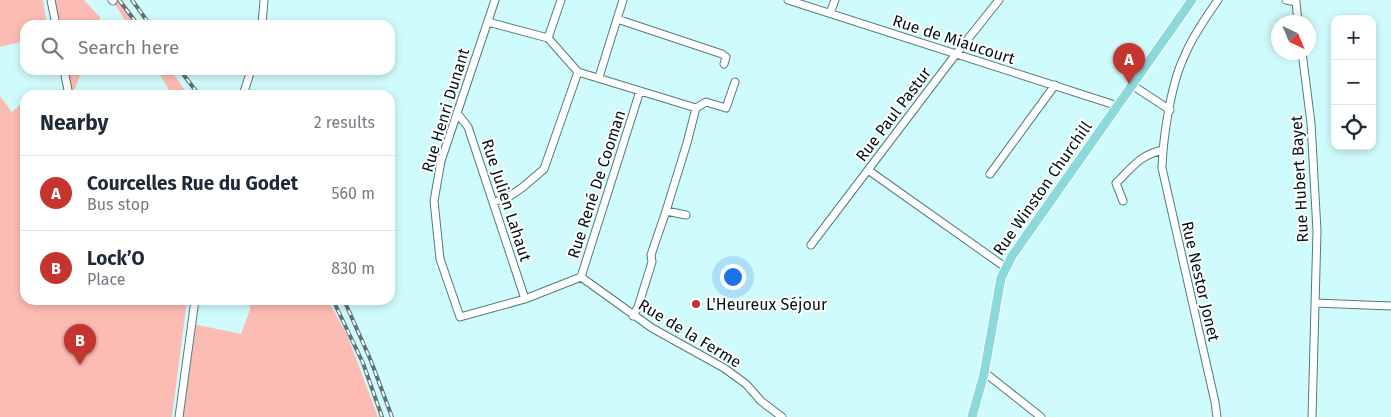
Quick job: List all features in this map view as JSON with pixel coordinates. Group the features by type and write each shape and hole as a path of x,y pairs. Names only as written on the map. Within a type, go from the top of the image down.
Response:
{"main road":[{"name":"Rue Winston Churchill","path":"972,417 984,372 1001,278 1005,267 1192,0"}],"street":[{"path":"51,0 55,20"},
{"path":"262,20 264,0"},
{"name":"Rue Henri Dunant","path":"460,317 440,258 434,201 440,162 495,0"},
{"path":"548,38 561,0"},
{"path":"599,77 623,0"},
{"name":"Rue de Miaucourt","path":"788,0 804,2 830,13 1118,106"},
{"path":"830,13 835,0"},
{"name":"Rue Paul Pastur","path":"811,245 999,0"},
{"name":"Rue Nestor Jonet","path":"1216,417 1215,402 1162,168 1163,150 1177,75 1184,56 1218,0"},
{"path":"1286,0 1296,1 1297,15"},
{"path":"617,19 722,54 726,57 724,64"},
{"path":"488,22 548,38 578,72 696,108"},
{"name":"Rue Hubert Bayet","path":"1303,60 1311,123 1317,230 1312,417"},
{"path":"494,202 507,198 523,188 544,169 578,72"},
{"path":"65,75 68,90"},
{"path":"245,90 249,75"},
{"path":"633,316 638,307 652,262 652,255 696,108 706,102 726,108 735,82"},
{"path":"990,174 1055,85"},
{"path":"1132,85 1170,110"},
{"name":"Rue René De Cooman","path":"460,317 525,299 581,277 640,91"},
{"name":"Rue Julien Lahaut","path":"457,113 468,127 525,299"},
{"path":"1123,201 1116,183 1137,160 1163,150"},
{"path":"868,170 1005,267"},
{"path":"666,210 686,215"},
{"name":"Rue de la Ferme","path":"581,277 633,316 724,368 746,384 761,401 782,417"},
{"path":"1315,303 1391,306"},
{"path":"179,417 194,305"},
{"path":"984,372 1041,417"}],"shaded area":[{"path":"0,0 43,0 46,20 20,20 20,42 0,47"},
{"path":"52,0 84,0 100,17 99,20 56,20"},
{"path":"112,0 125,3 137,20 125,20"},
{"path":"66,75 80,75 75,89 68,89"},
{"path":"160,75 174,75 185,90 169,90"},
{"path":"0,96 12,112 20,105 20,305 186,305 172,417 0,417"},
{"path":"250,305 331,305 348,337 378,417 182,417 193,324 241,334"}],"railway":[{"path":"119,0 134,20"},
{"path":"132,0 146,20"},
{"path":"184,75 195,90"},
{"path":"335,305 363,363 382,417"},
{"path":"346,305 371,361 392,417"}],"place":[{"name":"Courcelles Rue du Godet","path":"1129,84"},
{"name":"L'Heureux Séjour","path":"696,304"},
{"name":"Lock’O","path":"80,365"}]}
